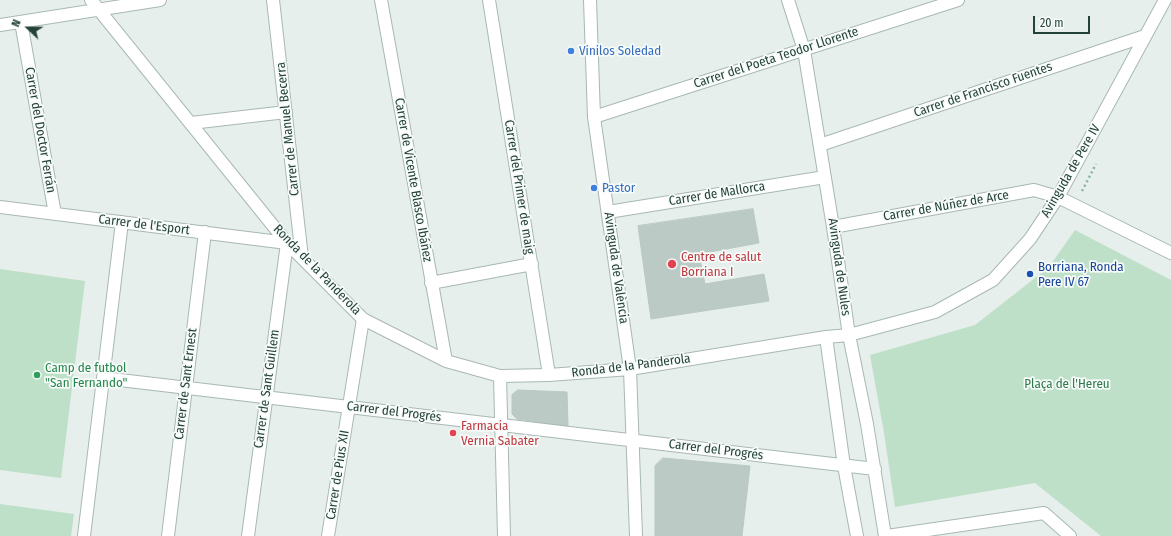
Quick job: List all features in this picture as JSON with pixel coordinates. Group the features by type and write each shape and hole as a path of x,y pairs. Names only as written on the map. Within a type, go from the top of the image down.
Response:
{"street":[{"name":"Ronda de la Panderola","path":"91,0 102,5 191,123 287,243 362,319 446,361 500,376 549,375 630,368 826,337 849,335"},
{"path":"0,25 102,5 160,0"},
{"name":"Carrer de Manuel Becerra","path":"273,0 302,258"},
{"name":"Carrer de Vicente Blasco Ibáñez","path":"381,0 446,361"},
{"name":"Carrer del Primer de maig","path":"489,0 549,375"},
{"name":"Avinguda de València","path":"590,0 594,117 630,368 636,536"},
{"name":"Avinguda de Nules","path":"788,0 804,50 849,335 875,469 886,536"},
{"name":"Carrer del Poeta Teodor Llorente","path":"594,117 958,0"},
{"name":"Avinguda de Pere IV","path":"849,335 935,312 993,280 1030,239 1058,197 1165,0"},
{"name":"Carrer del Doctor Ferrán","path":"20,22 55,214"},
{"name":"Carrer de Francisco Fuentes","path":"820,145 1145,36"},
{"path":"191,123 286,112"},
{"name":"Carrer de Mallorca","path":"608,212 825,177"},
{"name":"Carrer de Núñez de Arce","path":"833,227 1034,190 1058,197 1171,253"},
{"name":"Carrer de l'Esport","path":"0,207 287,243"},
{"path":"84,536 122,222"},
{"name":"Carrer de Sant Ernest","path":"168,536 205,232"},
{"name":"Carrer de Sant Guillem","path":"248,536 287,243"},
{"path":"431,283 532,264"},
{"name":"Carrer de Pius XII","path":"328,536 362,319"},
{"path":"826,337 844,466 857,536"},
{"path":"500,376 504,536"},
{"name":"Carrer del Progrés","path":"103,378 875,469"},
{"path":"886,536 916,534 1044,513 1070,536"}],"green space":[{"name":"Plaça de l'Hereu","path":"1075,230 1171,280 1171,536 1101,536 1035,483 895,507 870,355 975,325 1049,267"},
{"name":"Camp de futbol \"San Fernando\"","path":"0,269 85,281 61,478 0,470"},
{"path":"0,504 74,514 71,536 0,536"}],"building":[{"name":"Centre de salut Borriana I","path":"753,209 759,243 699,254 705,284 764,274 769,301 651,319 638,226"},
{"path":"518,390 567,392 568,426 517,419 512,414 512,395"},
{"path":"663,458 750,466 742,536 655,536 655,466"}],"place":[{"name":"Vinilos Soledad","path":"571,51"},
{"name":"Pastor","path":"594,188"},
{"name":"Centre de salut Borriana I","path":"672,264"},
{"name":"Borriana, Ronda Pere IV 67","path":"1030,274"},
{"name":"Camp de futbol \"San Fernando\"","path":"37,375"},
{"name":"Farmacia Vernia Sabater","path":"453,433"}]}
